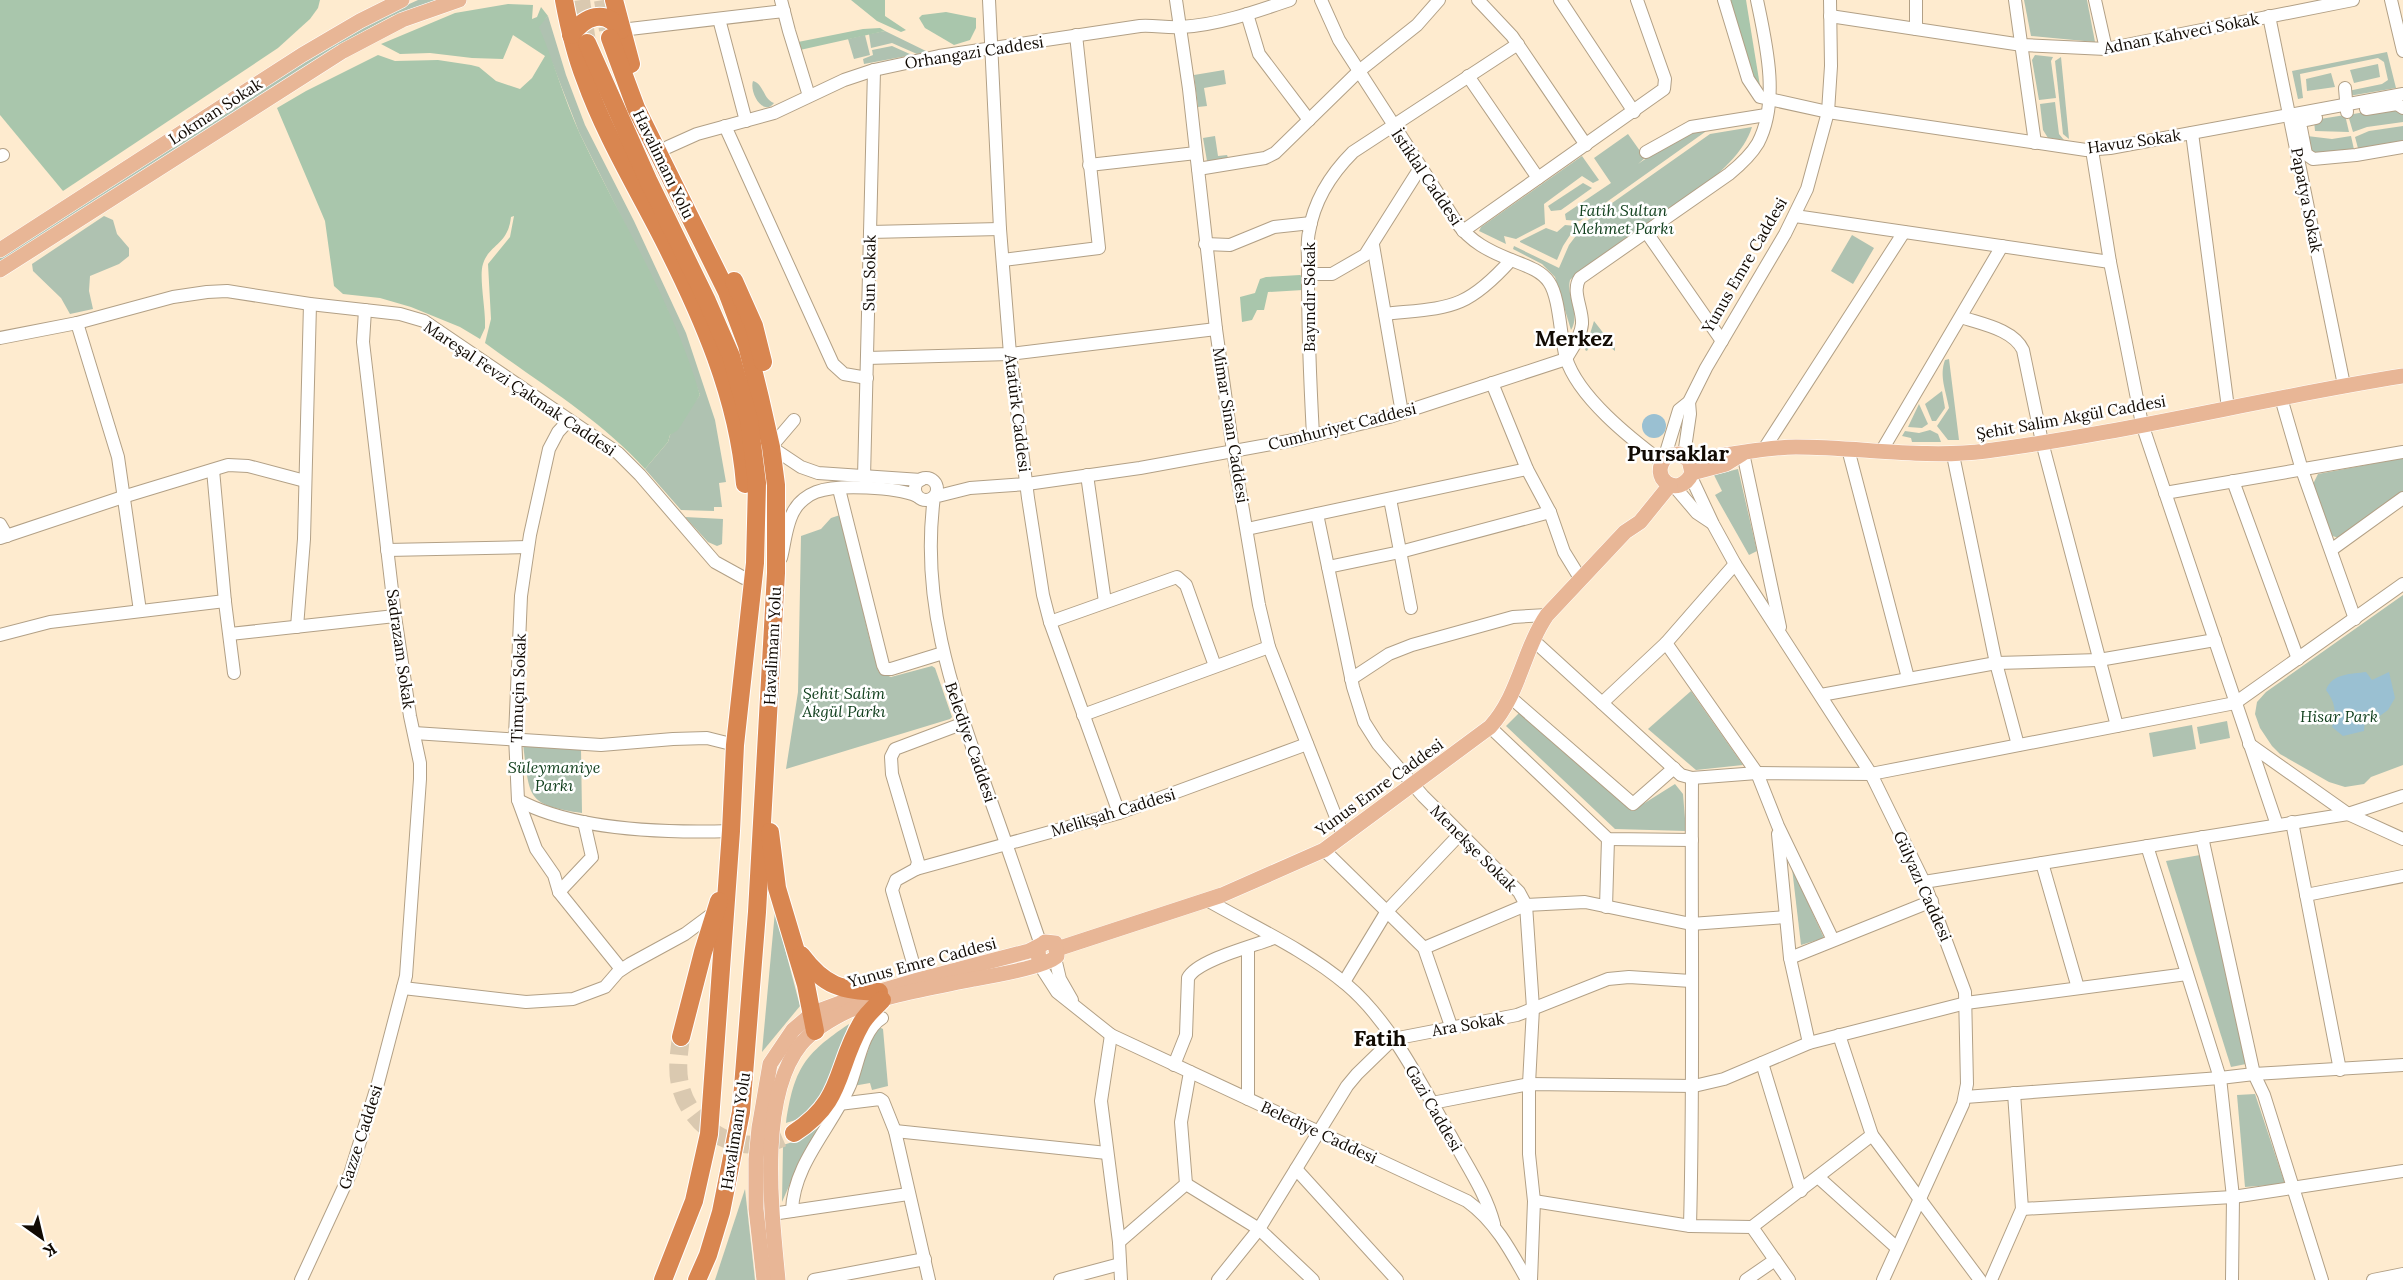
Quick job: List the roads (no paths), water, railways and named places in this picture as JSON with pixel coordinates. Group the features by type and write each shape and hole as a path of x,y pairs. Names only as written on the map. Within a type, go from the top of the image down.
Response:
{"highway":[{"path":"564,0 579,39 707,301 730,356 749,420 757,483 757,534 735,746 729,864 709,1134 694,1201 663,1280"},
{"path":"614,0 615,34"},
{"path":"743,684 747,531 744,472 735,421 716,356 683,280 602,120 585,80 579,39 581,23 596,16 610,19 639,86 754,326 773,408 771,447"},
{"name":"Havalimanı Yolu","path":"615,34 636,108 727,292 747,345 771,447 778,513 763,806 741,1113 722,1212 697,1280"},
{"path":"763,806 770,835 777,888 814,1022"},
{"path":"681,1037 729,864"},
{"path":"794,945 816,974 827,982 844,989 880,996 857,1030 830,1099 822,1111 794,1133"}],"main road":[{"name":"Lokman Sokak","path":"0,250 302,55 360,21 402,0"},
{"name":"Lokman Sokak","path":"0,270 343,51 417,14 459,0"},
{"name":"Şehit Salim Akgül Caddesi","path":"1743,453 1795,447 1953,454 2042,442 2403,376"},
{"path":"1675,453 1685,456 1743,453 1726,464 1692,475 1684,484 1666,474 1675,453"},
{"path":"1685,456 1692,466 1692,475"},
{"name":"Yunus Emre Caddesi","path":"880,996 1040,964 1057,953 1207,900 1273,874 1324,850 1490,728 1510,697 1533,640 1547,615 1625,532 1634,517 1657,490 1666,474"},
{"path":"1040,964 1037,952 1041,945 1052,942 1057,953"},
{"name":"Yunus Emre Caddesi","path":"880,996 918,980 1029,951 1041,945"},
{"path":"764,1280 756,1209 756,1159 767,1074 775,1053 794,1030 850,1010 880,996"},
{"path":"778,1280 770,1159 778,1093 787,1067 814,1022"}],"street":[{"name":"Atatürk Caddesi","path":"989,0 1000,229 1010,354 1043,594 1050,622 1119,813"},
{"name":"Mimar Sinan Caddesi","path":"1176,0 1216,329 1233,451 1259,604 1269,646 1343,835"},
{"name":"Orhangazi Caddesi","path":"668,147 697,134 774,113 854,76 874,70 939,56 1076,35 1153,25 1180,28 1247,14 1263,4 1290,0"},
{"name":"İstiklal Caddesi","path":"1321,0 1335,32 1392,125 1463,231 1484,248 1536,270 1550,283 1566,359 1581,386 1666,474 1697,513 1713,524"},
{"path":"1198,169 1270,156 1359,71 1410,32 1439,0"},
{"path":"1478,0 1518,44 1586,145"},
{"path":"1560,0 1634,112"},
{"path":"1463,231 1660,94 1666,85 1637,0"},
{"path":"1724,0 1752,87 1760,96 1769,100"},
{"path":"1566,359 1582,327 1582,309 1575,289 1577,280 1729,174 1745,159 1757,143 1769,100 1768,54 1757,0"},
{"name":"Yunus Emre Caddesi","path":"1666,474 1679,410 1689,402 1795,216 1812,171 1828,112 1831,66 1830,0"},
{"path":"1916,0 1916,29"},
{"path":"2015,0 2035,142"},
{"path":"2095,0 2106,49"},
{"name":"Adnan Kahveci Sokak","path":"1830,16 2022,45 2106,49 2353,0"},
{"path":"2391,0 2403,51"},
{"path":"615,34 719,19 783,6 809,96"},
{"path":"1247,14 1259,54 1309,120"},
{"name":"Papatya Sokak","path":"2269,16 2344,385"},
{"path":"719,19 746,121"},
{"path":"1003,260 1099,248 1076,35"},
{"name":"Bayındır Sokak","path":"1312,435 1308,243 1311,223 1325,189 1353,152 1518,44"},
{"name":"Sun Sokak","path":"864,477 874,70"},
{"path":"1468,76 1538,178"},
{"path":"2345,88 2347,109"},
{"name":"Havuz Sokak","path":"1769,100 1828,112 2092,150 2290,116 2347,109 2403,94"},
{"path":"2403,108 2397,104 2347,109 2300,123 2309,158 2319,160 2403,147"},
{"path":"1646,152 1691,127 1766,115"},
{"path":"725,126 833,364 844,374 867,378"},
{"path":"2192,133 2228,408"},
{"path":"2092,150 2110,262 2142,424 2277,825"},
{"path":"1089,165 1196,153"},
{"path":"1308,274 1336,272 1361,258 1373,245 1420,168"},
{"path":"1795,216 2110,262"},
{"path":"1205,244 1230,245 1274,227 1311,223"},
{"path":"870,232 1000,229"},
{"path":"1764,449 1904,232"},
{"path":"1647,233 1722,341"},
{"path":"1373,245 1402,413"},
{"path":"1882,450 2002,246"},
{"path":"1385,314 1442,308 1467,300 1489,284 1511,260"},
{"name":"Mareşal Fevzi Çakmak Caddesi","path":"0,338 77,323 173,297 207,292 236,292 310,304 400,314 424,321 600,440 629,463 715,562 744,578"},
{"path":"297,627 304,538 310,304"},
{"name":"Sadrazam Sokak","path":"365,310 363,342 387,550 420,779 406,976 403,988"},
{"path":"1961,316 2007,334 2021,345 2042,442 2117,726"},
{"path":"77,323 118,457 126,496 141,611"},
{"path":"867,358 1010,354 1216,329"},
{"name":"Cumhuriyet Caddesi","path":"970,488 1027,484 1087,475 1233,451 1312,435 1402,413 1566,359"},
{"path":"1492,383 1527,469 1550,512 1564,552 1581,578"},
{"path":"2280,398 2302,470 2355,619"},
{"path":"1685,456 1690,414 1689,402"},
{"name":"Timuçin Sokak","path":"569,420 558,432 549,449 528,547 521,596 516,740 518,800 536,849 554,875 559,892 621,969"},
{"path":"794,420 771,447 810,471 864,477 927,480 970,488"},
{"path":"1848,449 1908,678"},
{"path":"2165,493 2403,452"},
{"path":"1743,453 1782,634"},
{"path":"1953,454 1996,663 2018,745"},
{"path":"0,524 4,537 228,465 248,466 305,480"},
{"path":"1247,529 1527,469"},
{"path":"213,470 234,673"},
{"path":"1087,475 1105,602"},
{"name":"Gülyazı Caddesi","path":"1692,475 1713,524 1735,564 1871,774 1924,882 1963,982 1966,1003 1965,1096 1956,1121 1883,1280"},
{"path":"927,480 937,488 930,532"},
{"path":"927,480 915,489 930,532"},
{"path":"2233,481 2298,659"},
{"path":"776,573 795,508 816,492 839,489 898,491 927,500 970,488"},
{"path":"839,489 885,669 943,653"},
{"path":"2331,550 2403,498"},
{"path":"1390,499 1411,608"},
{"path":"1328,567 1400,552 1550,512"},
{"name":"Menekşe Sokak","path":"1317,514 1351,679 1365,726 1413,785 1518,892 1526,905 1533,1008 1529,1084 1529,1154 1534,1202 1529,1280"},
{"name":"Belediye Caddesi","path":"930,532 933,586 943,653 964,723 1041,945"},
{"path":"387,550 528,547"},
{"path":"1602,703 1666,643 1735,564"},
{"path":"1050,622 1168,579 1180,578 1188,589 1215,666"},
{"path":"1533,640 1681,775 1692,778 1757,773 1871,774 2235,703 2403,584"},
{"path":"0,635 50,622 225,601"},
{"path":"1351,679 1389,654 1412,645 1513,616 1547,615"},
{"path":"230,634 395,616"},
{"path":"1821,694 1996,663 2099,660 2214,640"},
{"path":"1666,643 1757,773 1778,826 1833,940"},
{"path":"1083,715 1269,646"},
{"path":"1510,697 1633,804 1674,768"},
{"path":"918,980 892,890 896,880 916,869 918,862 892,774 890,764 892,752 964,723"},
{"path":"1490,728 1608,839 1692,840"},
{"path":"414,733 601,745 707,738 735,746"},
{"name":"Melikşah Caddesi","path":"916,869 1119,813 1307,744"},
{"path":"2249,744 2348,814 2403,839"},
{"path":"1690,1226 1694,1086 1691,981 1692,778"},
{"path":"1924,882 2348,814 2403,796"},
{"path":"518,800 535,809 584,822 677,833 731,831"},
{"path":"559,892 592,856 584,822"},
{"path":"2292,822 2340,1070"},
{"path":"1778,826 1790,958 1809,1043"},
{"path":"1344,982 1387,911 1460,834"},
{"path":"2202,837 2254,1074 2264,1095 2322,1280"},
{"path":"1606,907 1608,839"},
{"path":"2147,846 2220,1078 2233,1197 2232,1280"},
{"path":"1324,850 1424,948 1451,1026"},
{"path":"2042,863 2078,988"},
{"path":"2306,895 2403,876"},
{"name":"Gazi Caddesi","path":"1207,900 1302,953 1344,982 1362,1000 1393,1039 1432,1103 1486,1200 1496,1227"},
{"path":"1790,958 1932,901"},
{"path":"1424,948 1526,905 1585,902 1691,924 1786,917"},
{"path":"403,988 526,1002 573,999 605,987 621,969 685,934 717,910"},
{"path":"1174,1065 1186,1035 1190,974 1201,966 1274,938"},
{"path":"1248,948 1248,1099"},
{"name":"Belediye Caddesi","path":"1057,953 1064,988 1084,1015"},
{"name":"Belediye Caddesi","path":"1040,964 1057,992 1111,1035 1458,1196 1483,1213 1496,1227 1529,1280"},
{"path":"1432,1103 1529,1084 1694,1086 1724,1079 1809,1043 1966,1003 2187,974"},
{"name":"Ara Sokak","path":"1393,1039 1451,1026 1503,1018 1608,979 1629,977 1691,981"},
{"name":"Gazze Caddesi","path":"301,1280 350,1174 378,1083 403,988"},
{"path":"792,1211 795,1187 850,1085 870,1032 876,1022 882,1018"},
{"path":"1111,1035 1101,1101 1119,1242 1121,1280"},
{"path":"1839,1035 1872,1135 1980,1280"},
{"path":"1218,1280 1259,1229 1318,1131 1357,1074 1393,1039"},
{"path":"1762,1063 1801,1191"},
{"path":"1965,1096 2403,1065"},
{"path":"1186,1184 1181,1122 1190,1072"},
{"path":"1991,1280 2022,1209 2014,1093"},
{"path":"839,1104 880,1099 883,1101 895,1131 928,1280"},
{"path":"895,1131 1107,1153"},
{"path":"1534,1202 1690,1226 1752,1227 1872,1135"},
{"path":"1296,1169 1397,1280"},
{"path":"2022,1209 2233,1197 2403,1171"},
{"path":"1818,1177 1897,1248"},
{"path":"1119,1242 1186,1184"},
{"path":"1186,1184 1259,1229 1313,1280"},
{"path":"772,1214 908,1194"},
{"path":"1752,1227 1789,1280"},
{"path":"814,1280 925,1259"},
{"path":"1746,1280 1775,1260"},
{"path":"1060,1280 1120,1264"},
{"path":"2373,1280 2403,1274"}],"water":[{"path":"1654,414 1663,417 1666,426 1663,435 1654,438 1645,435 1642,426 1645,417"},
{"path":"2366,672 2372,680 2389,672 2395,698 2388,710 2377,718 2365,715 2364,731 2343,736 2332,727 2334,707 2326,690 2329,684 2338,677"}],"tunnel":[{"path":"581,0 587,43"},
{"path":"603,0 608,30"},
{"path":"681,1037 679,1082 686,1101 701,1123 724,1138 750,1145 775,1141 794,1133"}],"district":[{"name":"Merkez","path":"1574,338"},
{"name":"Pursaklar","path":"1678,453"},
{"name":"Fatih","path":"1380,1038"}],"park label":[{"name":"Fatih Sultan Mehmet Parkı","path":"1623,219"},
{"name":"Şehit Salim Akgül Parkı","path":"844,702"},
{"name":"Hisar Park","path":"2339,716"},
{"name":"Süleymaniye Parkı","path":"554,776"}]}
